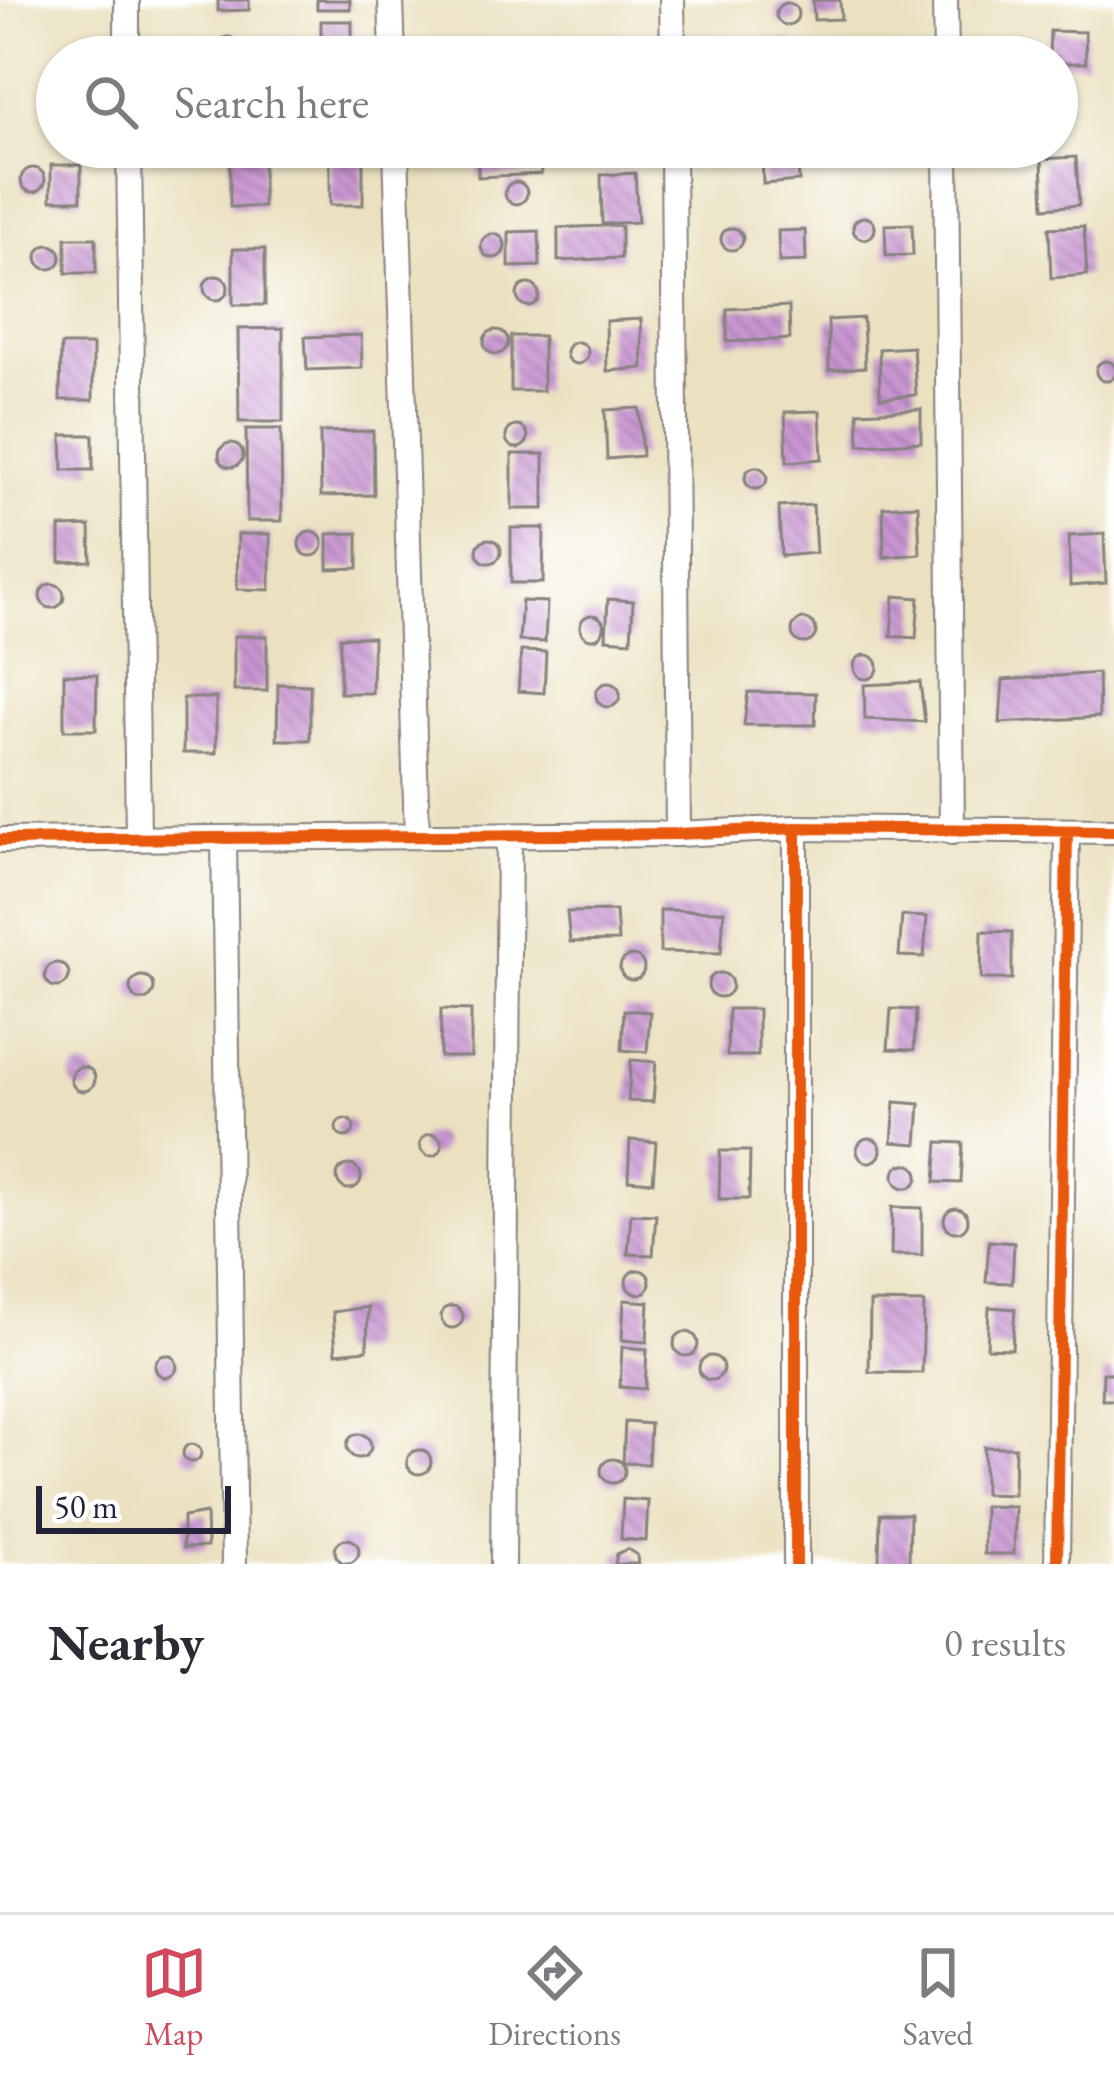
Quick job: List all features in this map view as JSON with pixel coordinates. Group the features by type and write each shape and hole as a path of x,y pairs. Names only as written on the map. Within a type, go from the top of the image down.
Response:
{"street":[{"path":"127,0 127,36"},
{"path":"392,0 393,36"},
{"path":"672,0 673,36"},
{"path":"945,0 946,36"},
{"path":"128,168 138,838"},
{"path":"397,168 417,836"},
{"path":"674,168 678,834"},
{"path":"946,168 952,832"},
{"path":"0,840 678,834 796,828 1114,831"},
{"path":"796,828 796,1564"},
{"path":"1057,1564 1067,832"},
{"path":"502,1564 509,836"},
{"path":"224,838 234,1564"}],"building":[{"path":"218,0 249,0 249,10 218,11"},
{"path":"317,0 350,0 350,9 317,9"},
{"path":"813,0 840,0 841,19 814,20"},
{"path":"787,3 798,14 787,25 776,14"},
{"path":"321,21 352,21 352,36 321,36"},
{"path":"1050,31 1085,32 1086,63 1078,63 1078,36 1050,36"},
{"path":"33,168 45,180 33,192 21,180"},
{"path":"51,168 81,168 81,200 51,200"},
{"path":"230,168 263,168 263,207 230,207"},
{"path":"330,168 363,168 363,205 330,205"},
{"path":"478,168 541,168 541,174 478,177"},
{"path":"763,168 798,168 799,181 763,184"},
{"path":"1042,168 1077,168 1079,205 1044,208"},
{"path":"635,173 638,222 602,224 601,175"},
{"path":"516,182 527,193 516,204 505,193"},
{"path":"864,217 875,228 864,239 853,228"},
{"path":"912,224 913,255 886,256 885,225"},
{"path":"621,225 621,258 558,261 558,228"},
{"path":"1084,226 1087,275 1051,278 1049,228"},
{"path":"732,228 743,239 732,250 721,239"},
{"path":"805,230 806,261 779,262 778,231"},
{"path":"539,231 540,266 509,267 509,232"},
{"path":"493,234 505,246 493,258 481,246"},
{"path":"66,238 96,238 96,273 66,273"},
{"path":"49,245 61,257 49,269 37,257"},
{"path":"233,249 265,249 265,305 233,305"},
{"path":"216,276 228,288 216,300 204,288"},
{"path":"528,284 539,295 528,306 517,295"},
{"path":"789,306 790,339 727,342 727,309"},
{"path":"863,318 865,367 829,370 828,320"},
{"path":"641,319 643,368 607,371 606,321"},
{"path":"283,328 283,422 239,422 238,329"},
{"path":"496,330 508,342 496,354 484,342"},
{"path":"361,335 362,368 307,370 305,337"},
{"path":"511,336 543,336 543,391 511,391"},
{"path":"577,342 588,353 577,364 566,353"},
{"path":"61,345 93,345 93,400 60,400"},
{"path":"913,347 916,395 880,398 879,349"},
{"path":"1099,364 1113,364 1113,378 1099,378"},
{"path":"639,408 642,456 607,459 605,410"},
{"path":"921,409 921,442 859,445 858,412"},
{"path":"820,411 822,459 787,462 785,412"},
{"path":"517,426 528,437 517,448 506,437"},
{"path":"246,429 281,429 282,521 247,521"},
{"path":"373,431 374,495 321,496 320,432"},
{"path":"62,435 93,435 93,470 63,470"},
{"path":"231,443 243,455 231,467 219,455"},
{"path":"512,454 544,454 544,509 512,509"},
{"path":"756,467 767,478 756,489 745,478"},
{"path":"813,505 816,553 781,556 779,507"},
{"path":"918,505 920,554 884,557 883,507"},
{"path":"90,526 91,561 60,562 60,527"},
{"path":"511,528 544,528 543,583 511,583"},
{"path":"311,532 323,544 311,556 299,544"},
{"path":"358,533 358,568 328,569 328,534"},
{"path":"238,534 270,534 270,590 237,589"},
{"path":"1104,534 1106,583 1070,586 1069,536"},
{"path":"489,539 501,551 489,563 477,551"},
{"path":"52,584 64,596 52,608 40,596"},
{"path":"894,596 919,598 916,638 891,636"},
{"path":"608,599 633,601 631,641 606,639"},
{"path":"522,601 547,602 545,642 519,641"},
{"path":"592,615 604,627 592,639 580,627"},
{"path":"804,619 816,631 804,643 792,631"},
{"path":"234,636 267,636 267,691 234,691"},
{"path":"340,637 373,637 372,693 340,693"},
{"path":"521,651 546,652 544,693 518,691"},
{"path":"866,655 878,667 866,679 854,667"},
{"path":"1098,673 1099,717 1000,723 1003,680"},
{"path":"64,674 97,675 96,730 64,730"},
{"path":"920,682 925,722 865,719 864,685"},
{"path":"608,683 620,695 608,707 596,695"},
{"path":"278,684 310,685 310,740 277,740"},
{"path":"748,692 816,693 815,725 744,725"},
{"path":"183,698 216,698 216,753 183,753"},
{"path":"660,910 724,911 721,953 660,952"},
{"path":"616,911 618,941 570,942 567,912"},
{"path":"902,916 927,917 924,957 899,956"},
{"path":"982,931 1012,932 1012,979 981,979"},
{"path":"632,956 644,968 632,980 620,968"},
{"path":"57,963 69,975 57,987 45,975"},
{"path":"720,973 732,985 720,997 708,985"},
{"path":"142,976 151,979 151,997 142,1000 133,997 130,988 133,979"},
{"path":"441,1009 471,1010 471,1057 440,1057"},
{"path":"728,1009 758,1009 758,1056 727,1056"},
{"path":"891,1009 916,1010 914,1050 888,1049"},
{"path":"624,1010 650,1012 647,1052 622,1050"},
{"path":"631,1060 656,1062 653,1102 628,1101"},
{"path":"83,1067 92,1070 92,1088 83,1091 74,1088 71,1079 74,1070"},
{"path":"895,1102 920,1104 917,1144 892,1142"},
{"path":"345,1119 354,1128 345,1137 336,1128"},
{"path":"431,1134 442,1145 431,1156 420,1145"},
{"path":"869,1138 881,1150 869,1162 857,1150"},
{"path":"630,1140 656,1142 653,1182 628,1180"},
{"path":"938,1142 963,1143 961,1183 935,1182"},
{"path":"720,1151 750,1151 749,1199 719,1199"},
{"path":"906,1164 918,1176 906,1188 894,1176"},
{"path":"349,1165 361,1177 349,1189 337,1177"},
{"path":"892,1207 922,1208 922,1255 891,1255"},
{"path":"956,1208 968,1220 956,1232 944,1220"},
{"path":"631,1214 656,1215 653,1255 628,1254"},
{"path":"989,1241 1014,1243 1012,1283 986,1282"},
{"path":"638,1270 647,1273 647,1291 638,1294 629,1291 626,1282 629,1273"},
{"path":"624,1300 649,1302 647,1342 622,1340"},
{"path":"870,1302 924,1303 922,1373 869,1372"},
{"path":"452,1306 463,1317 452,1328 441,1317"},
{"path":"368,1307 367,1350 336,1353 333,1312"},
{"path":"989,1307 1015,1309 1012,1349 987,1348"},
{"path":"686,1332 698,1344 686,1356 674,1344"},
{"path":"622,1347 647,1349 645,1389 620,1387"},
{"path":"166,1355 177,1366 166,1377 155,1366"},
{"path":"711,1356 723,1368 711,1380 699,1368"},
{"path":"1103,1373 1114,1373 1114,1400 1102,1400"},
{"path":"625,1422 650,1424 648,1464 623,1463"},
{"path":"359,1434 368,1437 368,1455 359,1458 350,1455 347,1446 350,1437"},
{"path":"192,1444 201,1453 192,1462 183,1453"},
{"path":"984,1447 1015,1447 1014,1495 984,1494"},
{"path":"419,1450 428,1453 428,1471 419,1474 410,1471 407,1462 410,1453"},
{"path":"613,1459 625,1471 613,1483 601,1471"},
{"path":"623,1499 648,1501 646,1541 621,1539"},
{"path":"984,1506 1015,1507 1014,1554 984,1554"},
{"path":"206,1513 207,1547 183,1548 183,1517"},
{"path":"880,1514 910,1514 909,1562 879,1562"},
{"path":"347,1539 356,1542 356,1560 347,1563 338,1560 335,1551 338,1542"},
{"path":"627,1549 637,1555 638,1564 615,1564 617,1554"}],"cycle path":[{"path":"0,840 678,834 796,828 1114,831"},
{"path":"796,828 796,1564"},
{"path":"1057,1564 1067,832"}]}
